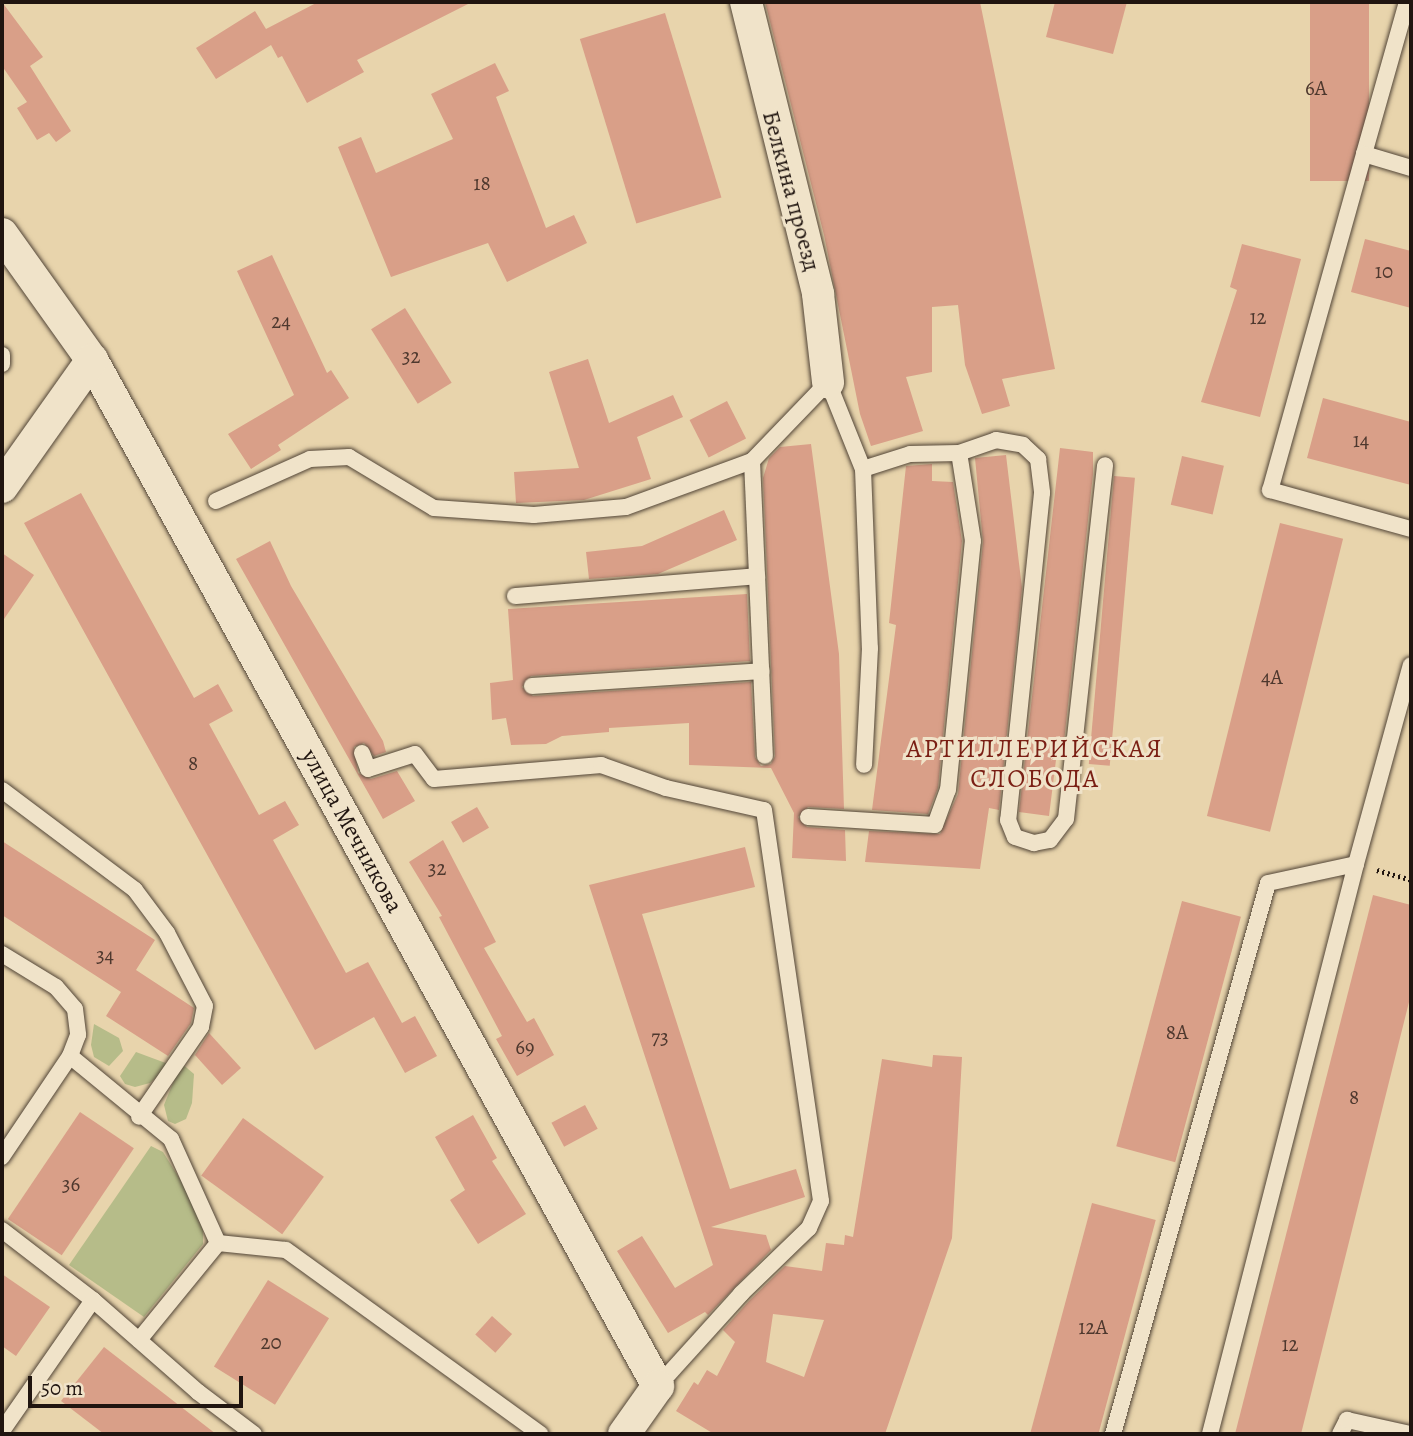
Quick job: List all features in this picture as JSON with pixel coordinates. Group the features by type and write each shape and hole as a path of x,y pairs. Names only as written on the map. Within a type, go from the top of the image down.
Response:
{"street":[{"name":"Белкина проезд","path":"746,2 818,294 828,382"},
{"name":"улица Мечникова","path":"2,234 92,360 658,1386"},
{"path":"2,487 92,360"},
{"path":"624,1434 658,1386"}],"lane":[{"path":"1407,2 1270,490 1411,529"},
{"path":"1364,154 1411,168"},
{"path":"2,355 2,364"},
{"path":"216,501 310,459 349,457 434,508 534,515 626,507 752,461 828,382 863,469 870,648 864,765"},
{"path":"863,469 910,454 959,453 996,440 1023,445 1038,459 1042,493 1008,820 1015,838 1034,843 1050,840 1066,819 1105,465"},
{"path":"808,817 935,825 948,790 973,541 959,453"},
{"path":"752,461 765,756"},
{"path":"515,596 757,576"},
{"path":"1210,1434 1356,864 1411,665"},
{"path":"531,686 762,671"},
{"path":"362,753 368,769 415,754 434,779 601,765 666,788 764,810 821,1201 809,1228 741,1294 658,1386"},
{"path":"2,790 135,890 167,933 205,1006 201,1027 139,1117"},
{"path":"1113,1434 1268,883 1356,864"},
{"path":"2,954 56,988 75,1009 78,1035 70,1056 2,1157"},
{"path":"70,1056 139,1117 171,1139 218,1243"},
{"path":"2,1230 93,1300 254,1434"},
{"path":"139,1340 218,1243"},
{"path":"218,1243 286,1250 540,1434"},
{"path":"2,1431 93,1300"},
{"path":"1340,1434 1347,1420 1409,1434"}],"path":[{"path":"1356,864 1411,880"}],"green space":[{"path":"94,1024 119,1038 123,1051 109,1066 94,1057 91,1045"},
{"path":"136,1052 171,1065 150,1083 135,1087 125,1084 120,1076"},
{"path":"181,1063 194,1074 192,1103 186,1119 175,1124 168,1121 164,1105"},
{"path":"151,1146 163,1152 191,1197 203,1229 203,1244 144,1317 69,1265"}],"building":[{"path":"2,2 43,57 30,66 71,131 56,142 49,133 37,140 17,108 27,102 2,66"},
{"path":"318,2 472,2 357,60 364,72 307,103 282,56 278,58 271,45 216,79 196,48 255,11 266,29"},
{"path":"765,2 980,2 1055,369 1002,379 1010,406 982,414 965,365 958,305 932,307 932,372 906,377 923,431 871,446 860,414 824,235"},
{"path":"1055,2 1127,2 1113,54 1046,37"},
{"path":"1310,2 1369,2 1369,181 1310,181"},
{"path":"665,13 721,198 636,224 580,39"},
{"path":"495,63 509,91 496,97 546,228 574,215 587,243 507,282 488,243 391,277 338,147 361,137 376,173 453,139 431,94"},
{"path":"1365,239 1411,251 1411,308 1351,292"},
{"path":"1242,244 1301,259 1260,417 1201,402 1237,290 1230,287"},
{"path":"272,255 327,373 331,370 349,398 278,445 281,450 251,469 228,434 294,395 237,271"},
{"path":"405,308 452,383 418,404 371,329"},
{"path":"588,359 609,423 673,395 683,417 637,437 651,479 584,500 516,503 514,472 579,468 549,372"},
{"path":"1323,398 1411,422 1411,485 1307,458"},
{"path":"727,401 746,438 709,457 690,420"},
{"path":"811,444 839,654 844,809 808,807 798,817 807,827 845,830 846,861 792,858 794,813 771,768 689,765 689,723 609,728 609,732 562,736 546,744 511,745 506,718 492,720 490,683 513,680 508,609 747,594 750,661 531,676 522,687 533,696 751,682 755,757 761,766 771,764 775,756 763,478 769,458 780,447"},
{"path":"1060,448 1093,452 1093,474 1062,760 1056,760 1049,816 1019,812"},
{"path":"1006,455 1022,588 999,810 989,808 980,869 865,862 869,831 940,834 958,794 983,542 975,458"},
{"path":"1182,456 1224,466 1213,514 1171,505"},
{"path":"932,464 932,481 953,482 962,541 938,788 928,814 872,810 896,625 889,623 906,466"},
{"path":"1114,476 1135,478 1110,766 1089,764"},
{"path":"81,493 194,698 218,684 233,711 209,724 259,815 285,801 299,825 273,840 346,973 368,962 402,1023 415,1016 437,1056 405,1073 374,1017 315,1050 24,523"},
{"path":"724,510 737,540 658,574 589,579 586,552 642,546"},
{"path":"1280,523 1343,539 1270,832 1207,816"},
{"path":"270,541 291,586 383,741 386,752 374,756 364,743 354,747 358,773 371,779 397,771 415,801 383,819 236,559"},
{"path":"2,553 34,575 2,622"},
{"path":"477,807 489,828 463,843 451,822"},
{"path":"443,840 496,942 484,948 527,1022 534,1018 554,1055 517,1076 496,1039 502,1036 439,917 442,916 409,862"},
{"path":"2,841 155,940 136,970 194,1008 191,1023 168,1056 106,1016 121,992 2,915"},
{"path":"745,847 755,887 642,914 730,1189 796,1169 805,1197 711,1227 766,1235 771,1250 708,1315 705,1312 668,1333 617,1251 642,1236 675,1288 713,1265 589,885"},
{"path":"1373,895 1411,905 1411,994 1301,1434 1235,1434"},
{"path":"1182,901 1241,917 1175,1162 1116,1146"},
{"path":"209,1033 241,1068 222,1085 195,1055"},
{"path":"933,1055 962,1057 952,1238 885,1434 714,1434 676,1411 694,1382 698,1385 707,1370 717,1376 735,1342 723,1330 749,1301 785,1266 822,1271 826,1243 844,1245 845,1235 853,1237 882,1059 932,1067","holes":["773,1314 824,1320 804,1377 766,1362"]},
{"path":"585,1105 598,1129 564,1147 551,1123"},
{"path":"80,1112 134,1148 62,1255 8,1219"},
{"path":"473,1115 497,1158 492,1161 526,1214 478,1244 450,1200 465,1190 435,1137"},
{"path":"243,1118 324,1177 282,1234 201,1175"},
{"path":"1092,1203 1156,1220 1098,1434 1030,1434"},
{"path":"2,1274 50,1307 16,1356 2,1346"},
{"path":"268,1280 329,1318 275,1405 214,1367"},
{"path":"492,1316 512,1334 495,1353 475,1335"},
{"path":"104,1347 216,1434 104,1434 61,1401"}],"district":[{"name":"АРТИЛЛЕРИЙСКАЯ СЛОБОДА","path":"1035,764"}]}
